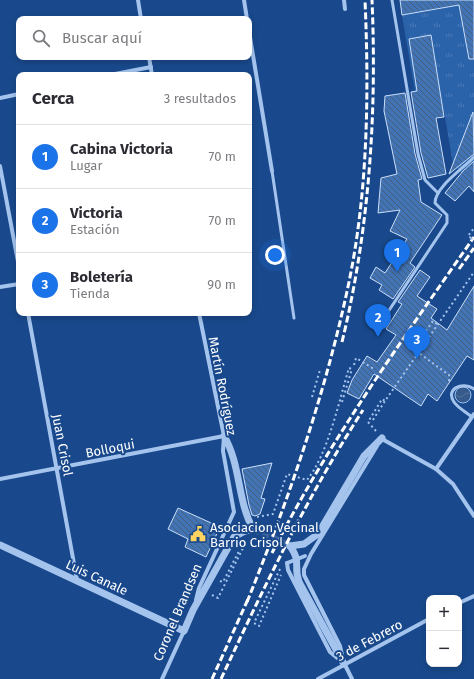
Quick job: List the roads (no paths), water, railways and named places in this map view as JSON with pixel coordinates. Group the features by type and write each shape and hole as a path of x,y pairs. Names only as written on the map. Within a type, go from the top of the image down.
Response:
{"street":[{"path":"138,0 141,16"},
{"path":"244,0 247,16"},
{"path":"344,0 345,9"},
{"path":"252,50 272,171"},
{"path":"150,60 152,72"},
{"path":"125,72 151,67"},
{"path":"0,98 16,95"},
{"path":"0,166 16,251"},
{"path":"0,287 16,284"},
{"name":"Juan Crisol","path":"29,316 77,580"},
{"name":"Martín Rodríguez","path":"200,316 224,436 222,451 234,510"},
{"path":"436,469 473,415"},
{"path":"193,610 234,537 245,531 253,530 245,514 233,451 224,436"},
{"name":"Bolloqui","path":"0,479 224,436"},
{"path":"382,438 436,469 453,484 474,516"},
{"path":"344,664 340,646 304,575 304,569 311,554 382,438"},
{"path":"352,679 299,582 297,576 297,558 290,546 304,544 318,534 364,456 382,438"},
{"name":"Coronel Brandsen","path":"162,679 193,610 199,588 234,510"},
{"name":"Luis Canale","path":"0,545 184,631"},
{"path":"311,554 287,563 288,570 330,652 344,664"},
{"path":"462,602 474,596"},
{"name":"3 de Febrero","path":"318,679 426,621"}],"lane":[{"path":"392,0 418,154 425,180 438,193"},
{"path":"376,330 413,272 446,226 447,215 435,203 438,193 474,157"},
{"path":"272,171 294,318"},
{"path":"473,415 454,402 452,395 455,388 462,384 474,390"}],"water":[{"path":"463,387 469,389 471,395 469,401 463,403 457,401 455,395 457,389"}],"tunnel":[{"path":"253,529 290,546"}],"railway":[{"path":"247,602 292,484 318,404 340,323 349,282 360,212 366,141 367,70 365,0"},
{"path":"342,342 359,258 369,172 373,86 372,0"},
{"path":"272,553 294,511 342,431 394,352 474,237"},
{"path":"459,269 474,248"},
{"path":"221,679 270,576 305,508 363,410"},
{"path":"212,679 249,597"}],"place":[{"name":"Cabina Victoria","path":"397,272"},
{"name":"Victoria","path":"378,337"},
{"name":"Boletería","path":"417,359"},
{"name":"Asociacion Vecinal Barrio Crisol","path":"198,534"}]}
